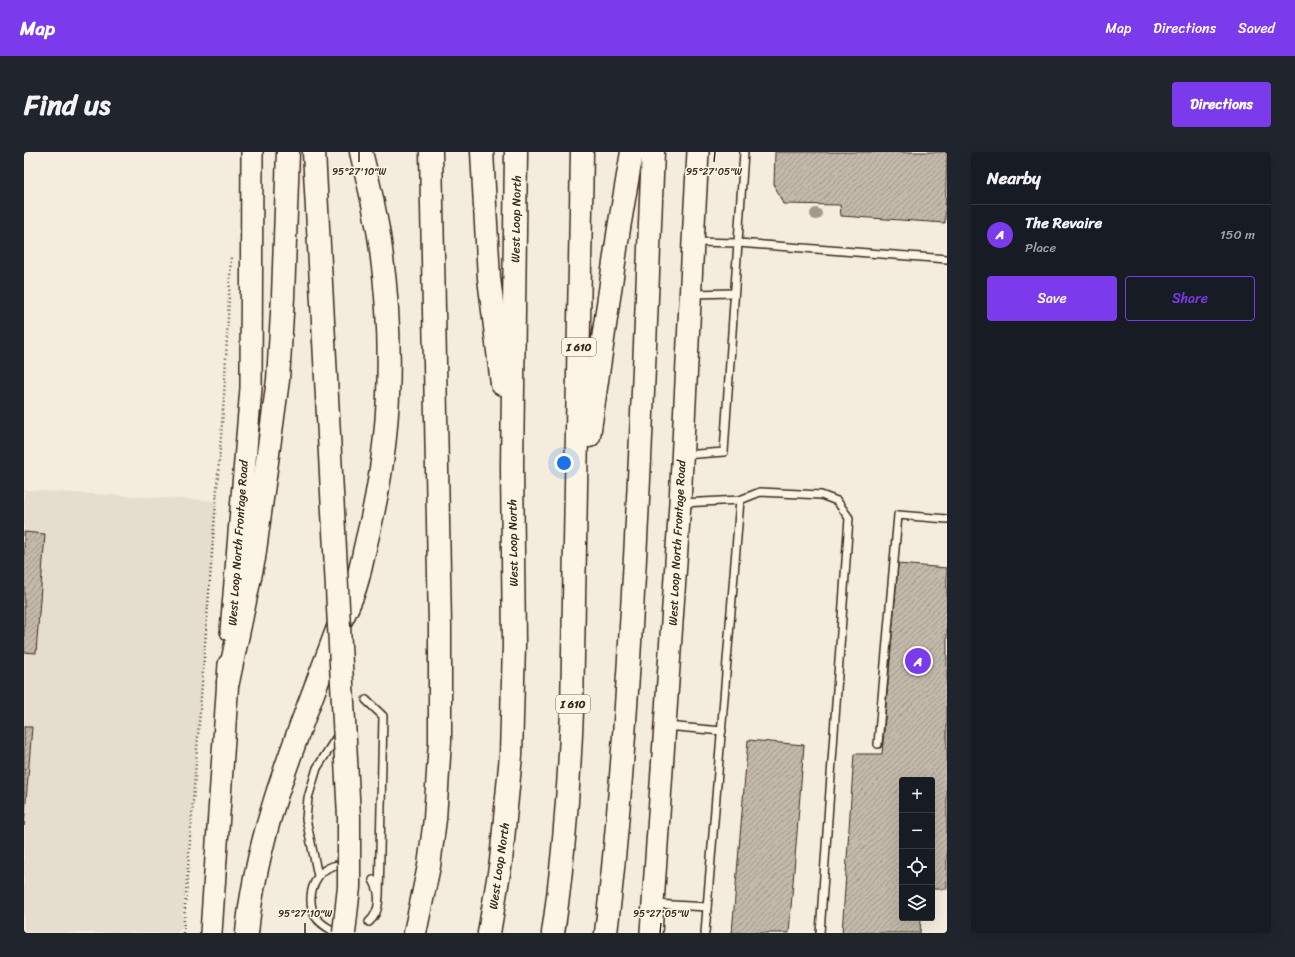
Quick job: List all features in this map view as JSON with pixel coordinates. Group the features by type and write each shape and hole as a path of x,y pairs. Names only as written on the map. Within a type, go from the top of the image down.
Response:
{"highway":[{"path":"228,682 254,558 278,380 283,296 288,152"},
{"path":"314,152 349,817 349,887 347,914 339,932"},
{"path":"247,933 249,906 274,801 340,622 353,594 373,514 382,458 388,406 389,354 386,288 381,248 361,152"},
{"path":"415,933 429,866 436,811 440,741 440,619 431,152"},
{"path":"482,152 489,278 512,466"},
{"name":"West Loop North","path":"489,933 501,860 511,755 514,644 512,466 516,152"},
{"name":"I 610","path":"553,933 561,865 570,762 572,711 582,152"},
{"path":"575,542 607,306 632,152"},
{"path":"606,933 614,868 630,655 642,426 653,152"}],"main road":[{"name":"West Loop North Frontage Road","path":"210,933 237,546 251,388 252,152"},
{"name":"West Loop North Frontage Road","path":"651,933 680,503 692,242 698,152"}],"lane":[{"path":"682,455 724,452 744,152"},
{"path":"692,242 738,243 947,259"},
{"path":"690,294 734,293"},
{"path":"680,503 740,500 760,492 821,495 837,501 850,518 820,933"},
{"path":"705,933 740,500"},
{"path":"878,744 898,515 947,519"},
{"path":"366,700 383,716 379,897 378,908 373,918 369,922"},
{"path":"666,726 722,731"},
{"path":"318,876 306,819 308,798 317,768 336,738"},
{"path":"339,932 323,926 311,907 310,896 313,885 318,876 328,869 342,865"},
{"path":"373,880 377,886 379,897"},
{"path":"653,903 707,907"}],"path":[{"path":"183,933 224,397 231,255"}],"shaded area":[{"path":"24,490 217,501 182,928 177,933 24,933"}],"building":[{"path":"775,152 947,152 945,223 841,216 840,205 783,204 774,184"},
{"path":"24,532 45,534 36,653 24,652"},
{"path":"898,564 947,568 947,889 935,889 935,777 899,777 899,921 921,921 920,933 842,933 854,754 882,754"},
{"path":"24,727 32,727 24,826"},
{"path":"748,740 804,745 789,933 732,933"}],"place":[{"name":"The Revaire","path":"918,661"}]}
